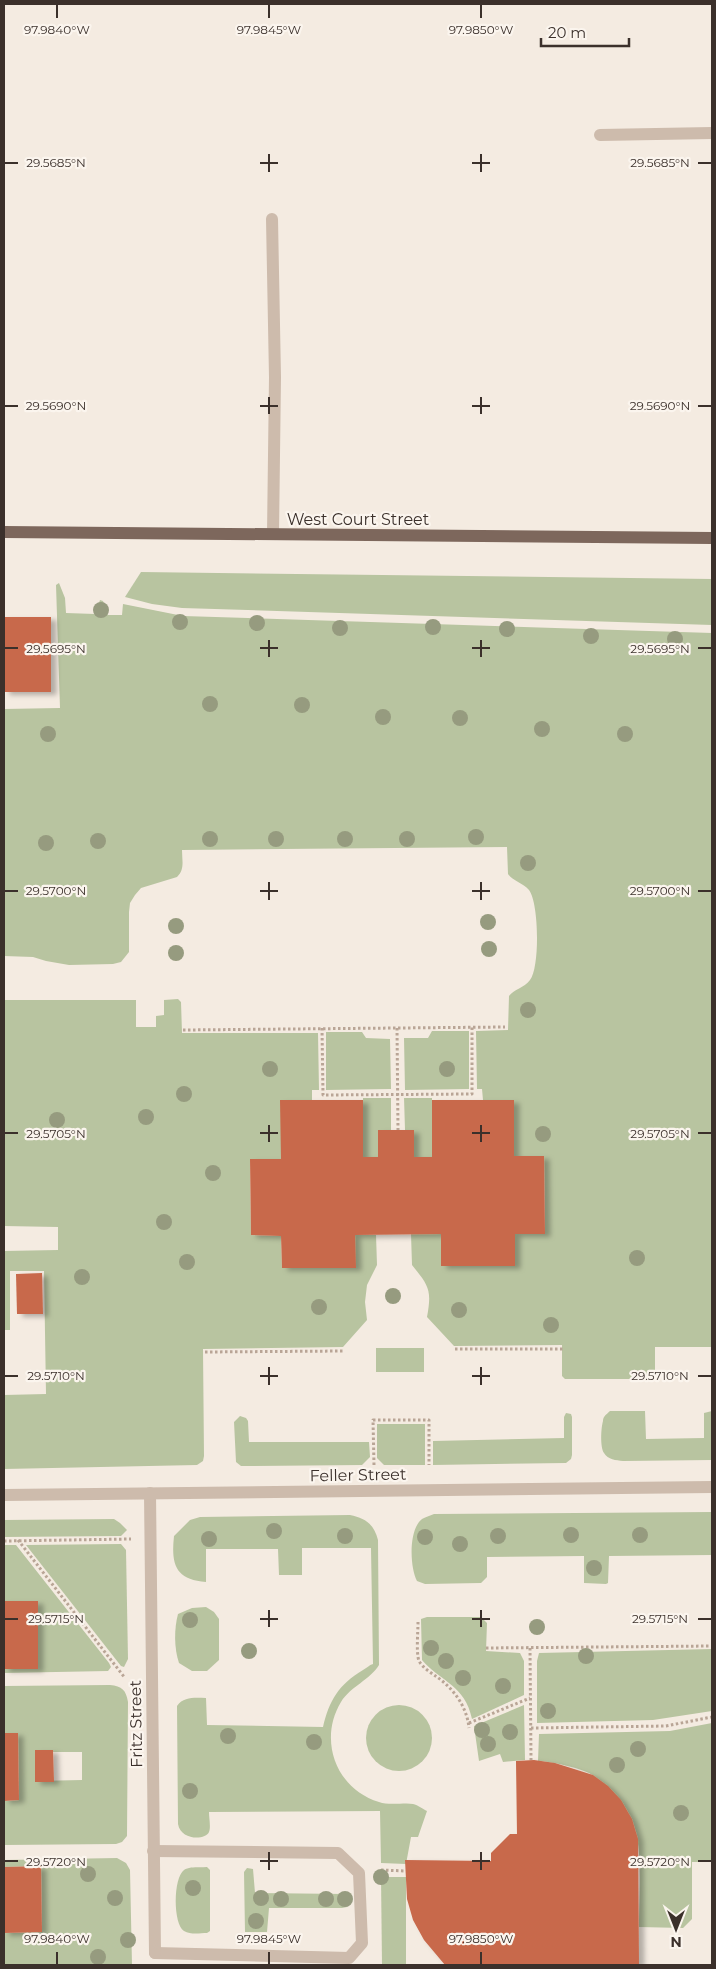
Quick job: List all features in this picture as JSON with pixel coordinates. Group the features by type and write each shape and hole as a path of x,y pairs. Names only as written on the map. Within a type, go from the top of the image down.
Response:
{"main road":[{"name":"West Court Street","path":"4,532 712,538"}],"street":[{"path":"600,135 712,133"},
{"path":"272,219 275,377 273,534"},
{"name":"Feller Street","path":"4,1495 712,1487"},
{"name":"Fritz Street","path":"150,1493 153,1851 155,1953 349,1958 362,1943 359,1873 338,1853 153,1851"}],"path":[{"path":"322,1028 324,1095 472,1094 472,1027"},
{"path":"183,1030 505,1027"},
{"path":"397,1028 398,1130"},
{"path":"454,1349 563,1349"},
{"path":"205,1352 343,1351"},
{"path":"374,1465 373,1420 429,1420 429,1465"},
{"path":"18,1540 125,1678"},
{"path":"4,1541 150,1540"},
{"path":"418,1622 418,1660 423,1667 457,1696 466,1711 469,1728"},
{"path":"486,1648 712,1646"},
{"path":"530,1648 531,1760"},
{"path":"468,1723 530,1698"},
{"path":"531,1728 666,1726 712,1717"},
{"path":"381,1870 406,1871"}],"green space":[{"path":"141,572 712,579 712,625 182,608 152,604 125,597"},
{"path":"59,583 65,598 66,613 95,614 100,600 103,601 108,615 122,615 123,604 183,616 712,633 712,1347 655,1347 655,1379 565,1379 562,1376 562,1345 454,1346 427,1317 429,1294 426,1284 412,1265 411,1234 441,1234 442,1266 515,1266 515,1234 545,1234 544,1156 514,1156 483,1100 482,1089 477,1089 476,1031 508,1030 509,996 530,980 537,949 535,908 532,897 527,888 508,874 507,847 182,850 183,861 180,874 177,877 141,888 130,903 129,952 121,962 113,964 69,965 33,957 4,956 4,709 60,708 56,585"},
{"path":"178,999 181,1002 182,1033 318,1033 319,1090 312,1090 312,1100 281,1159 250,1159 251,1235 281,1236 282,1268 355,1268 355,1235 376,1235 377,1265 367,1285 365,1302 367,1320 343,1347 203,1349 204,1456 203,1461 197,1465 4,1469 4,1395 46,1394 44,1271 10,1271 10,1330 4,1330 4,1251 58,1250 58,1227 4,1226 4,1000 136,1000 136,1027 156,1027 156,1016 164,1015 164,1000"},
{"path":"432,1031 469,1031 469,1089 405,1090 404,1038 428,1038"},
{"path":"326,1032 362,1032 366,1038 390,1039 391,1089 326,1090"},
{"path":"363,1098 391,1098 391,1130 378,1130 378,1157 363,1157"},
{"path":"404,1098 432,1098 432,1157 414,1157 405,1130"},
{"path":"376,1348 424,1348 424,1372 376,1372"},
{"path":"610,1411 645,1411 646,1439 704,1438 704,1413 712,1411 712,1460 623,1461 610,1458 603,1450 601,1437 605,1415"},
{"path":"566,1413 571,1414 572,1417 572,1455 571,1459 566,1463 433,1465 433,1441 564,1438 564,1417"},
{"path":"240,1416 248,1421 249,1442 369,1442 370,1457 362,1465 241,1466 236,1462 234,1422"},
{"path":"377,1424 425,1424 425,1465 384,1465 377,1458"},
{"path":"712,1512 712,1555 609,1556 608,1583 606,1584 584,1583 584,1556 487,1557 487,1577 481,1583 425,1584 417,1581 413,1567 412,1540 417,1524 422,1519 434,1514"},
{"path":"350,1515 368,1523 374,1530 378,1540 379,1665 371,1675 345,1696 341,1702 334,1717 331,1732 332,1747 335,1761 342,1775 364,1796 383,1803 413,1804 427,1811 418,1837 411,1837 406,1864 381,1863 380,1811 209,1812 210,1828 207,1835 194,1837 184,1834 178,1824 177,1706 187,1699 206,1698 207,1725 323,1727 328,1709 341,1687 355,1675 373,1664 371,1548 302,1548 302,1575 279,1575 278,1549 206,1549 206,1582 188,1578 177,1569 173,1555 174,1536 190,1520 200,1517"},
{"path":"114,1519 127,1530 121,1536 4,1537 4,1520"},
{"path":"121,1544 126,1550 128,1659 124,1667 121,1666 26,1545"},
{"path":"4,1545 16,1545 109,1663 111,1667 108,1671 4,1673 4,1669 38,1669 38,1601 4,1601"},
{"path":"206,1607 214,1612 219,1619 219,1660 207,1671 192,1671 179,1663 177,1657 175,1632 178,1614 192,1608"},
{"path":"427,1617 481,1617 487,1623 486,1651 520,1653 524,1661 524,1695 472,1719 469,1708 458,1691 422,1660 421,1619"},
{"path":"712,1649 712,1711 653,1720 537,1723 537,1661 539,1653"},
{"path":"110,1685 118,1686 125,1692 128,1702 127,1836 122,1842 116,1844 4,1845 4,1801 19,1800 18,1733 4,1733 4,1686","holes":["36,1750 53,1750 53,1752 82,1752 82,1780 36,1781"]},
{"path":"399,1705 412,1707 427,1720 430,1725 432,1738 430,1751 417,1766 412,1769 399,1771 386,1769 371,1756 368,1751 366,1738 368,1725 381,1710 386,1707"},
{"path":"524,1705 525,1760 503,1762 500,1754 479,1761 474,1726"},
{"path":"712,1723 712,1862 692,1862 692,1919 683,1928 639,1927 639,1848 632,1819 616,1795 594,1776 583,1770 538,1761 539,1734 670,1731"},
{"path":"117,1858 126,1863 130,1870 132,1965 4,1965 4,1933 42,1932 41,1866 4,1867 4,1860"},
{"path":"207,1867 210,1870 210,1931 207,1933 193,1933 184,1931 180,1927 176,1911 176,1891 180,1875 186,1869"},
{"path":"247,1868 253,1869 255,1893 346,1894 351,1898 351,1903 347,1907 342,1908 269,1908 267,1932 245,1932 244,1872"},
{"path":"381,1877 406,1877 406,1965 382,1965"}],"building":[{"path":"4,617 51,617 51,692 4,692"},
{"path":"280,1100 363,1100 363,1157 378,1157 378,1130 414,1130 414,1157 432,1157 432,1100 514,1100 514,1156 544,1156 545,1234 515,1234 515,1266 441,1266 441,1234 355,1235 356,1268 282,1268 281,1236 251,1235 250,1159 281,1159"},
{"path":"42,1273 43,1314 17,1314 16,1274"},
{"path":"4,1601 38,1601 38,1669 4,1669"},
{"path":"4,1733 18,1733 19,1800 4,1801"},
{"path":"35,1750 53,1750 54,1782 35,1782"},
{"path":"534,1760 555,1763 593,1775 608,1786 621,1800 632,1819 638,1839 639,1965 445,1965 424,1940 413,1920 407,1899 405,1860 491,1861 491,1853 510,1834 517,1834 516,1761"},
{"path":"41,1866 42,1932 4,1933 4,1867"}]}
